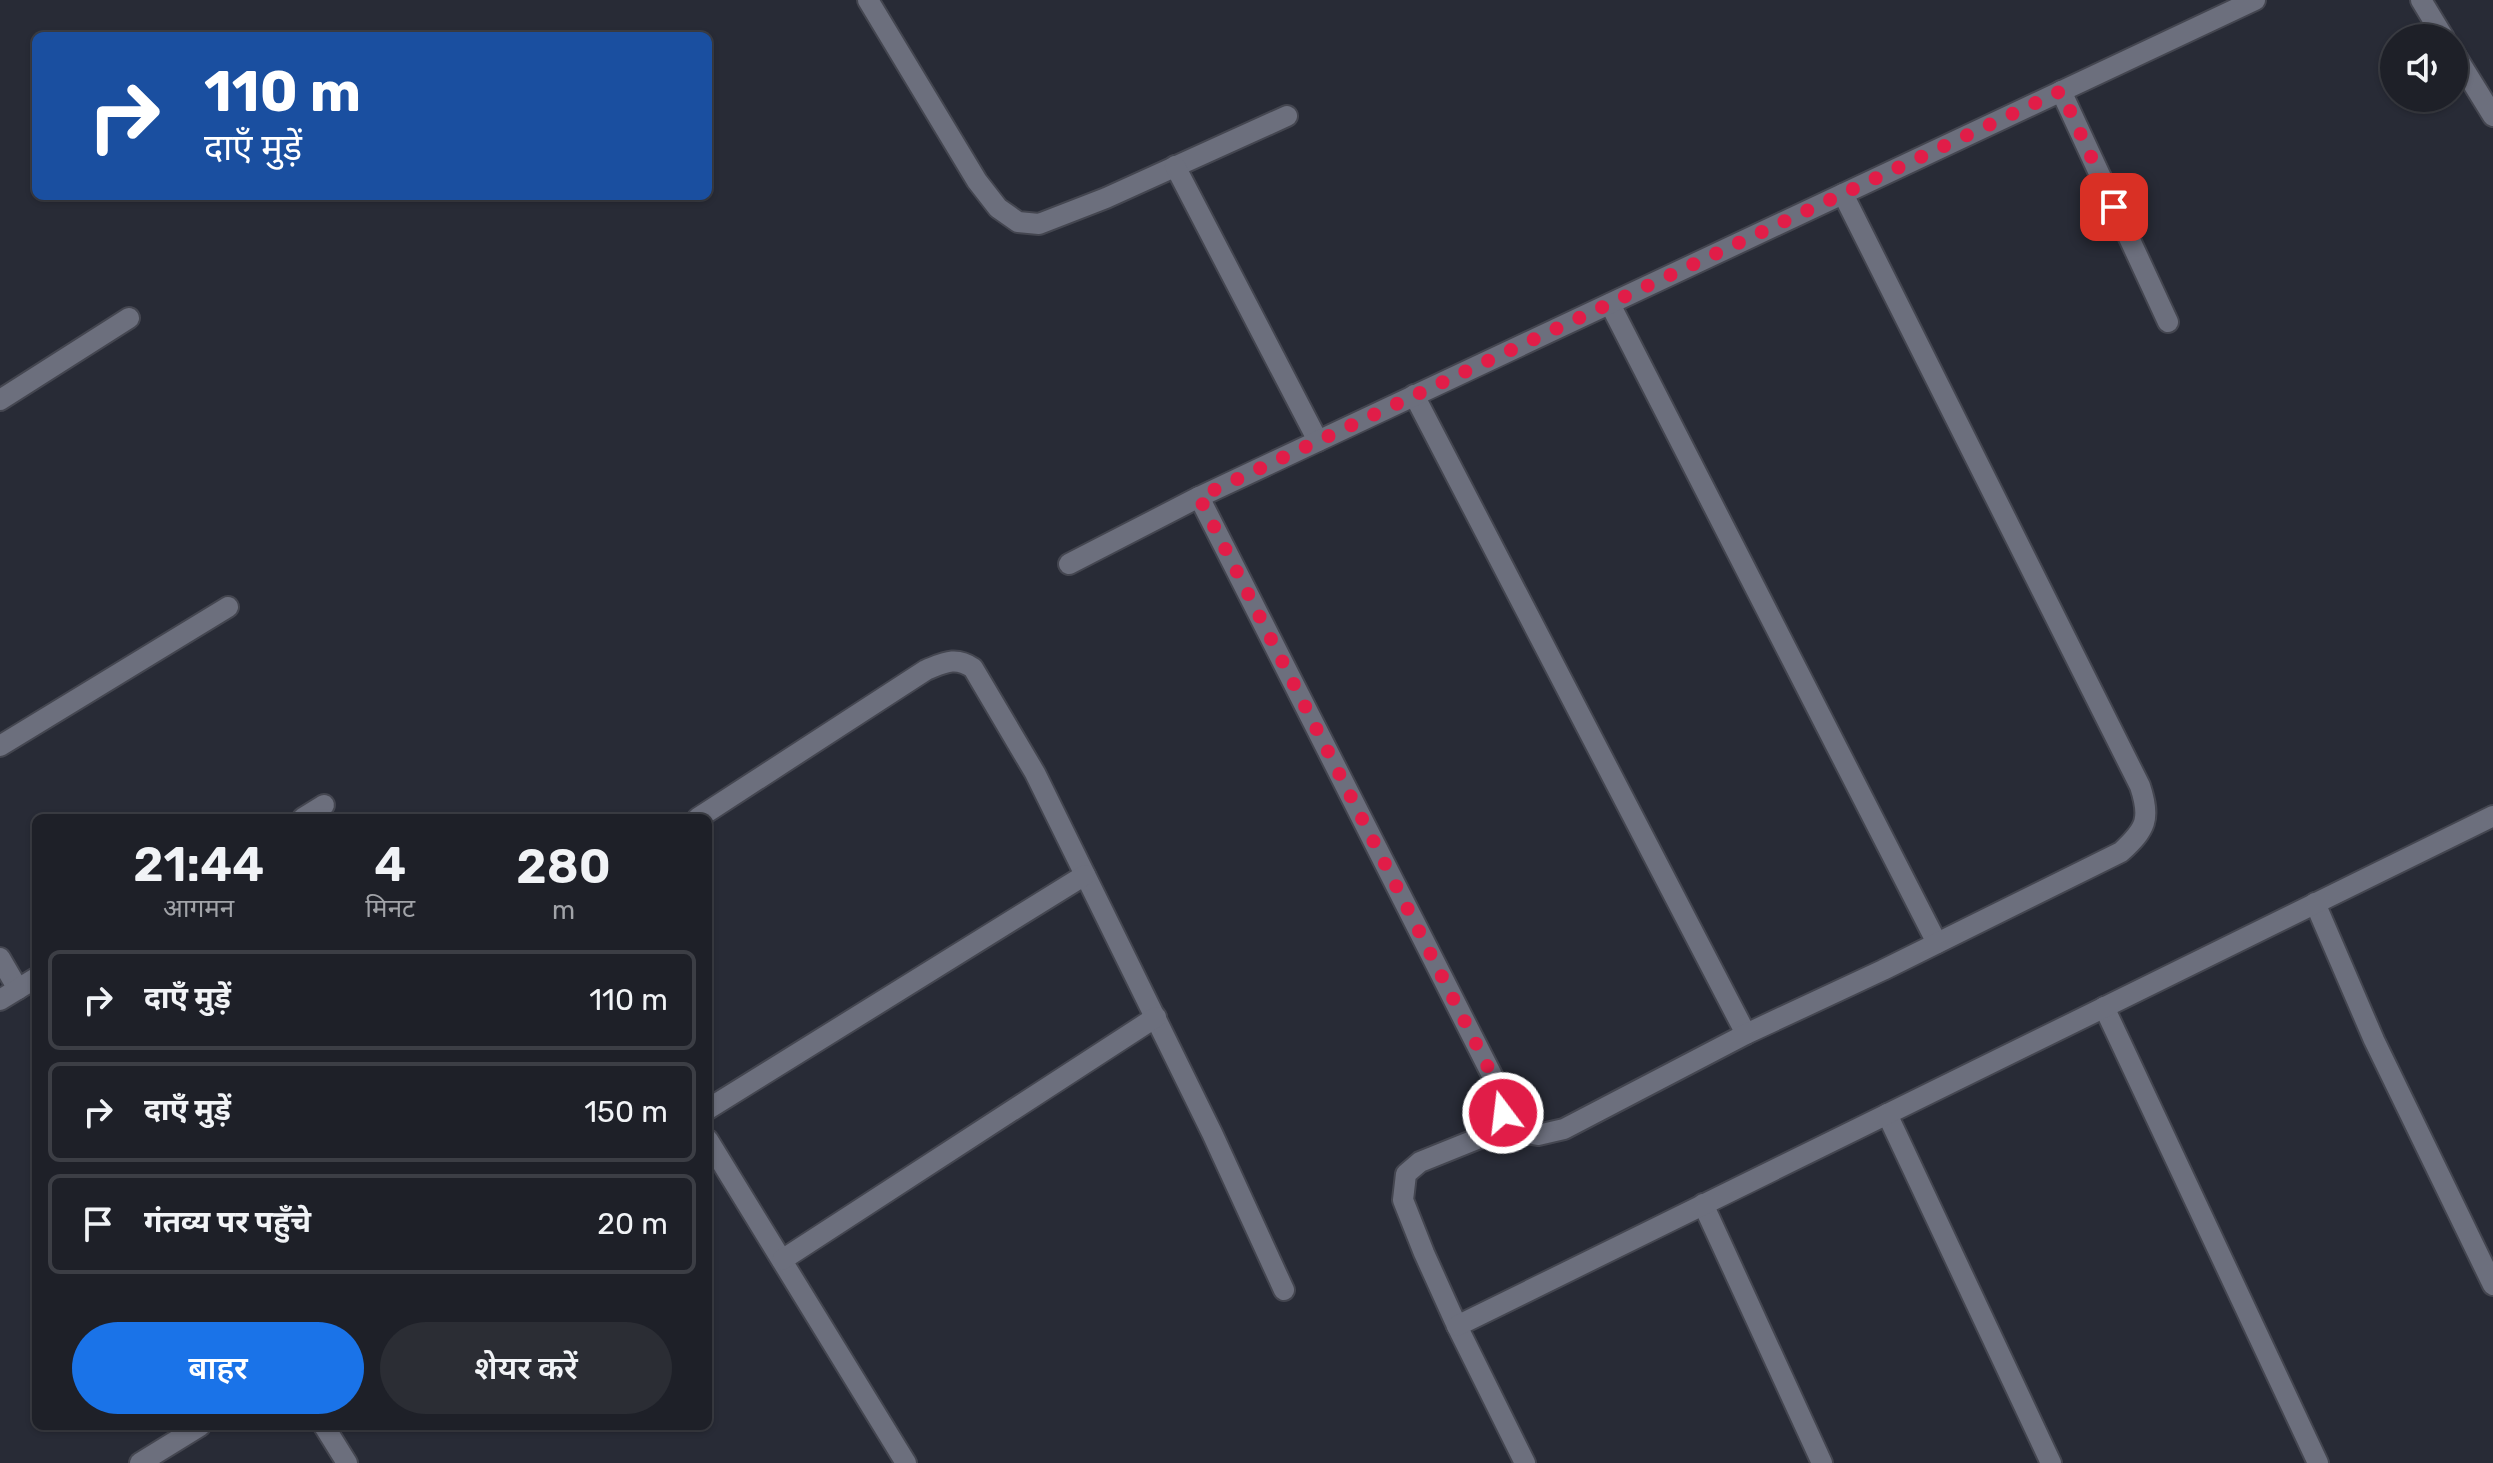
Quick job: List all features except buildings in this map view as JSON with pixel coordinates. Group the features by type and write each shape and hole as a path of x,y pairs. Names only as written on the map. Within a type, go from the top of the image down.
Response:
{"street":[{"path":"868,0 977,181 998,208 1018,222 1039,224 1287,116"},
{"path":"1069,564 1199,497 2255,0"},
{"path":"2421,0 2436,24"},
{"path":"2468,76 2493,116"},
{"path":"2061,91 2168,322"},
{"path":"1175,166 1318,441"},
{"path":"1494,1127 1538,1135 1564,1129 1746,1034 2121,852 2138,836 2146,822 2146,804 2126,758 1843,194"},
{"path":"1610,304 1937,943"},
{"path":"0,400 129,318"},
{"path":"1414,395 1746,1034"},
{"path":"1199,497 1502,1095 1503,1113 1494,1127 1482,1137 1420,1162 1406,1174 1403,1200 1457,1326 1525,1463"},
{"path":"0,746 228,607"},
{"path":"704,814 926,670 950,660 963,661 973,668 1035,773 1212,1133 1284,1290"},
{"path":"309,814 324,805"},
{"path":"1457,1326 2493,816"},
{"path":"712,1107 1085,875"},
{"path":"2315,903 2374,1040 2493,1285"},
{"path":"0,958 27,984 0,1000"},
{"path":"2104,1007 2318,1463"},
{"path":"782,1260 1156,1017"},
{"path":"1887,1114 2051,1463"},
{"path":"712,1146 906,1463"},
{"path":"1703,1204 1822,1463"},
{"path":"140,1463 194,1430"},
{"path":"326,1430 347,1463"}],"route":[{"path":"1503,1113 1502,1095 1199,497 2061,91 2114,207"}]}
